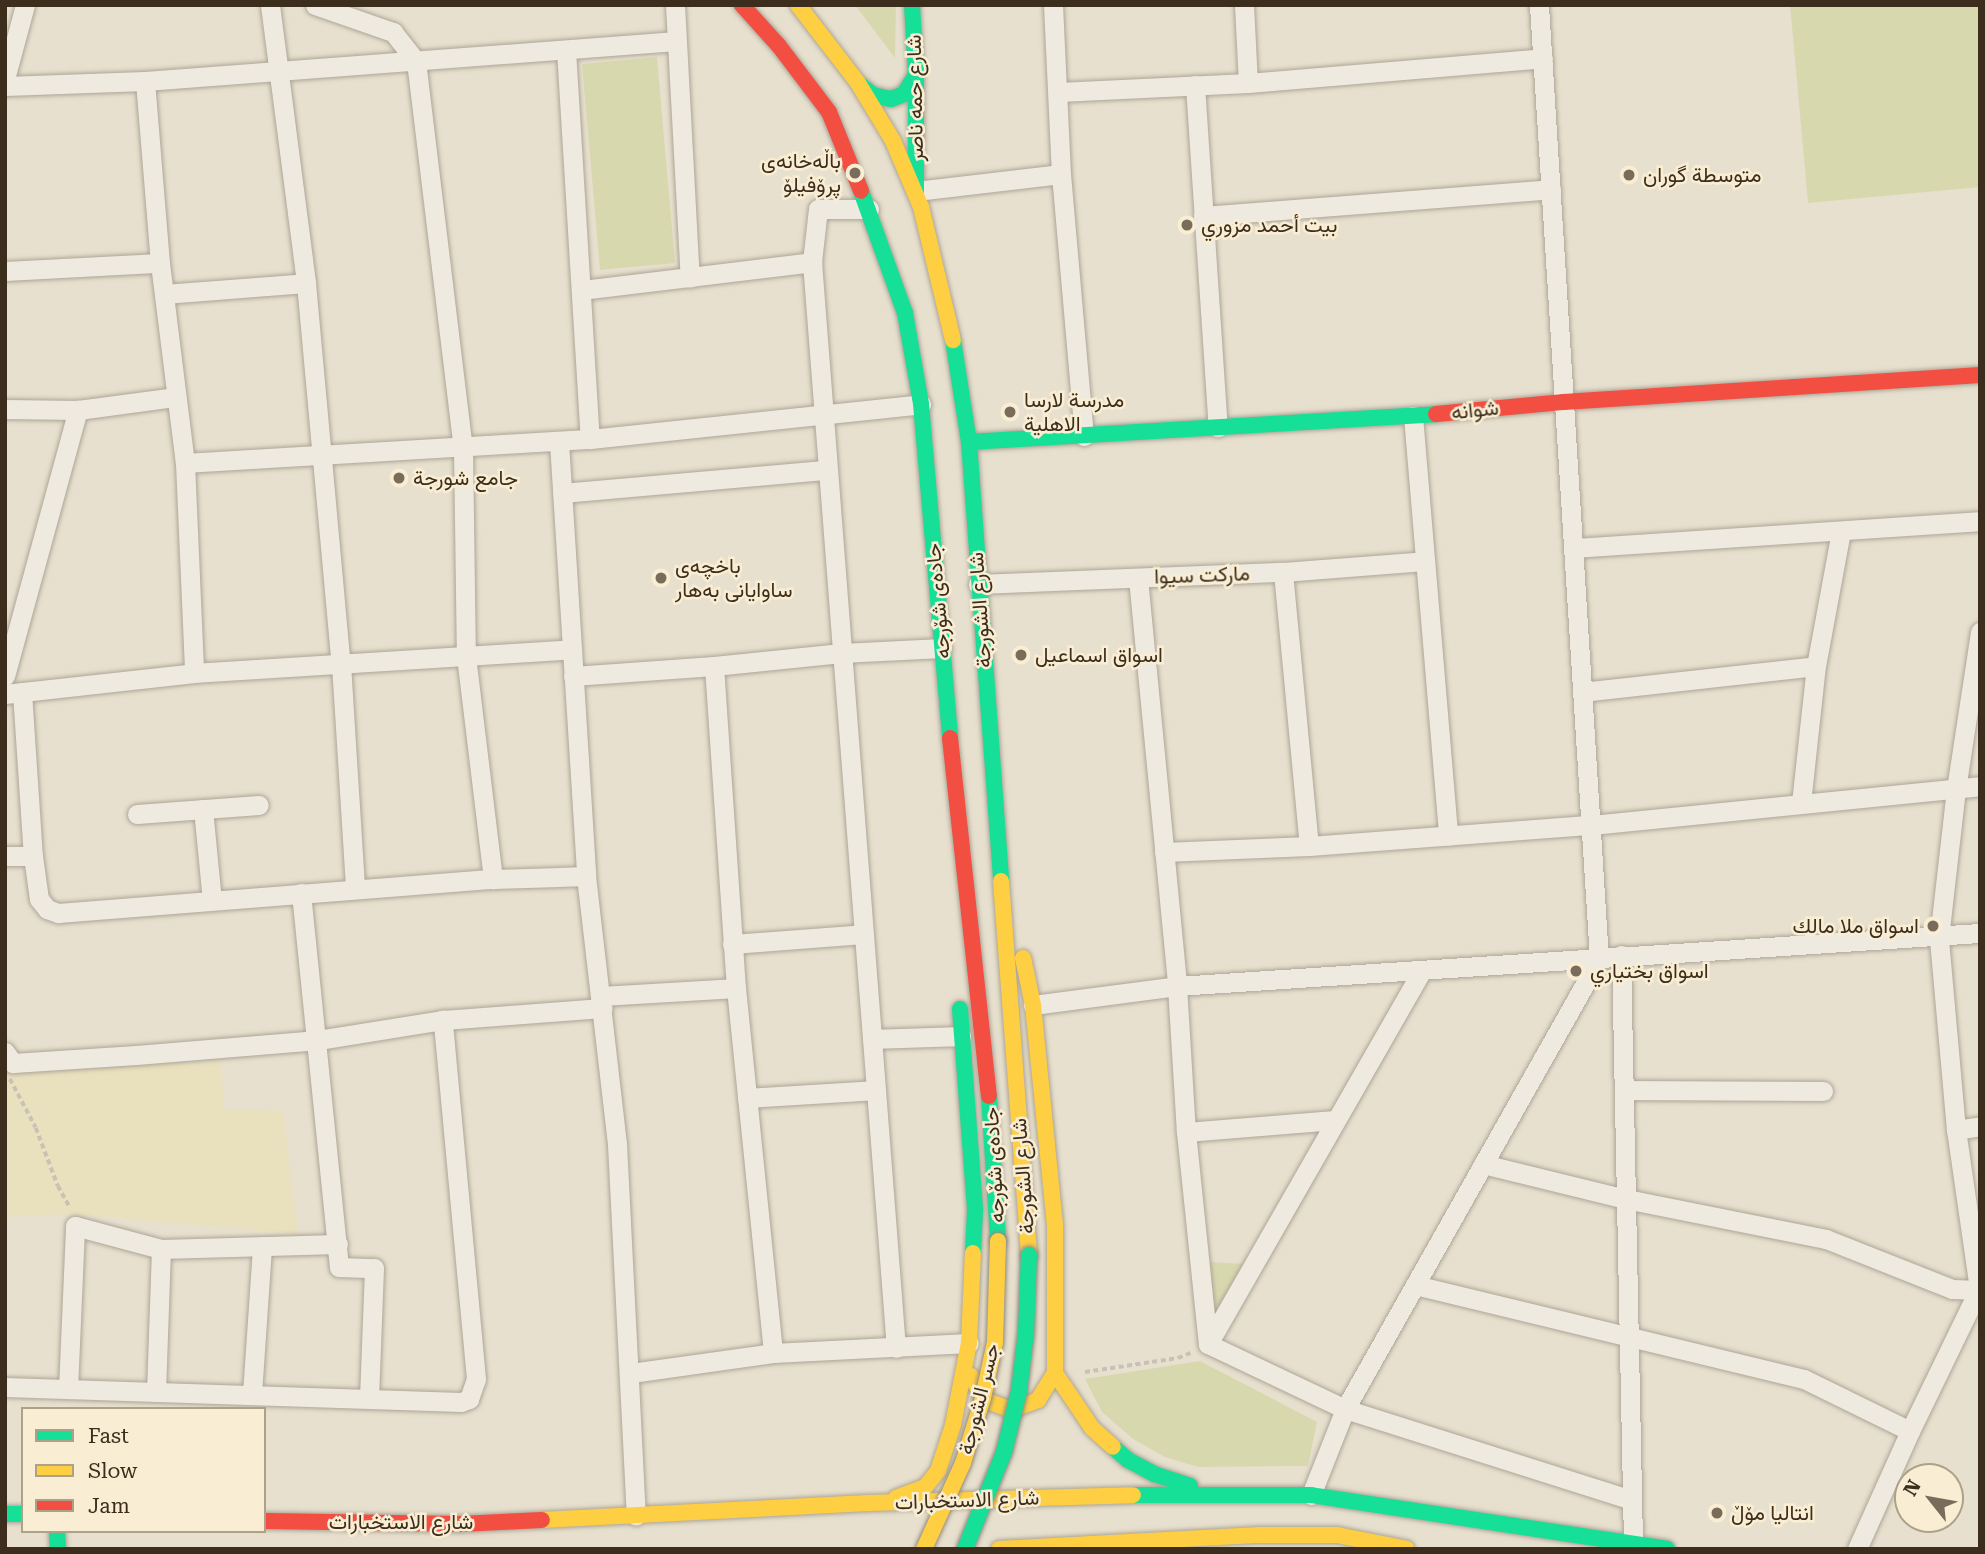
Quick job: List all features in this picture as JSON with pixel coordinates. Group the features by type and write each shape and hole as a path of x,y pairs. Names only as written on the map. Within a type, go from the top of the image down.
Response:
{"main road":[{"name":"جادەی شۆرجە","path":"742,5 779,46 829,112 869,209 905,313 921,404 954,791 994,1136 998,1241"},
{"name":"شارع الشورجة","path":"798,5 858,83 894,141 916,191 954,343 969,442 969,571 995,810 1029,1255"},
{"name":"شارع حمه ناصر","path":"912,5 916,75 916,191"},
{"path":"858,83 878,97 891,99 904,94 916,75"},
{"name":"شوانە","path":"969,442 1413,416 1564,402 1980,375"},
{"path":"935,569 969,571"},
{"path":"868,1503 908,1495 932,1480 953,1425 969,1343 975,1210 961,1036 954,791"},
{"path":"969,1343 974,1385 985,1400 1002,1409 1021,1409 1038,1400 1055,1373 1055,1225 1032,1005 995,810"},
{"name":"جسر الشورجة","path":"924,1549 963,1463 983,1398 995,1342 998,1241"},
{"name":"جسر الشورجة","path":"965,1549 993,1484 1017,1403 1027,1332 1029,1255"},
{"path":"1055,1373 1092,1428 1128,1460 1154,1474 1211,1493"},
{"name":"شارع الاستخبارات","path":"266,1521 460,1524 868,1503 1211,1493 1311,1495 1667,1549"},
{"path":"999,1549 1259,1535 1406,1549"},
{"path":"1095,1549 1122,1543"}],"street":[{"path":"5,79 25,5"},
{"path":"271,5 277,72 306,283 341,664 355,889"},
{"path":"315,5 393,32 416,61 463,448 466,656 493,879"},
{"path":"675,5 690,278"},
{"path":"1053,5 1061,174 1084,436"},
{"path":"1244,5 1248,83"},
{"path":"1311,1495 1345,1409 1600,959 1539,5"},
{"path":"5,86 145,81 676,41"},
{"path":"566,50 590,439"},
{"path":"1059,92 1248,83 1543,58"},
{"path":"145,81 160,263 185,463 194,673"},
{"path":"1195,85 1218,428"},
{"path":"916,191 1061,174"},
{"path":"1203,216 1550,189"},
{"path":"869,209 818,209 812,262 896,1348"},
{"path":"582,290 812,262"},
{"path":"5,271 160,263"},
{"path":"164,294 306,283"},
{"path":"5,409 78,410 176,397"},
{"path":"185,463 559,442 823,412 921,404"},
{"path":"5,676 78,410"},
{"path":"1413,416 1448,836"},
{"path":"559,442 586,876 603,1002 617,1144 631,1373 636,1516"},
{"path":"562,493 827,470"},
{"path":"1574,548 1980,521"},
{"path":"1801,803 1816,666 1841,531"},
{"name":"مارکت سیوا","path":"969,571 1138,578 1283,572 1425,561"},
{"path":"1283,572 1309,846"},
{"path":"1138,578 1177,986 1202,1348"},
{"path":"1857,1549 1910,1431 1979,1289 1975,1229 1956,1130 1939,938 1956,789 1980,632"},
{"path":"573,676 841,653 942,648"},
{"path":"571,649 194,673 14,693 39,899 47,909 58,913 493,879 586,876"},
{"path":"714,666 732,944 773,1353"},
{"path":"1583,692 1816,666"},
{"path":"1164,852 1309,846 1591,825 1980,786"},
{"path":"137,814 259,805"},
{"path":"203,809 212,901"},
{"path":"5,856 33,856"},
{"path":"301,893 339,1268 374,1268 369,1397"},
{"path":"1032,1005 1177,986 1600,959 1621,955 1939,938 1980,933"},
{"path":"732,944 864,934"},
{"path":"1621,955 1633,1543"},
{"path":"1202,1348 1422,971"},
{"path":"9,1057 318,1040 443,1020 736,988"},
{"path":"5,1387 156,1392 194,1401 252,1394 461,1402 473,1393 476,1379 443,1020"},
{"path":"872,1039 961,1036"},
{"path":"747,1098 876,1090"},
{"path":"1624,1090 1823,1091"},
{"path":"1186,1132 1335,1120"},
{"path":"1956,1130 1980,1126"},
{"path":"1483,1164 1626,1199 1826,1239 1952,1289 1979,1289"},
{"path":"68,1389 75,1226 161,1249 338,1244"},
{"path":"252,1394 262,1246"},
{"path":"156,1392 161,1249"},
{"path":"1415,1285 1804,1379 1910,1431"},
{"path":"631,1373 773,1353 969,1343"},
{"path":"1202,1348 1345,1409 1632,1500"}],"path":[{"path":"9,1057 10,1081 41,1139 58,1186 73,1212 75,1226"},
{"path":"1085,1372 1178,1358 1202,1348"}],"shaded area":[{"path":"221,1062 224,1109 283,1111 298,1234 67,1214 5,1217 5,1069"}],"green space":[{"path":"855,5 896,5 895,58"},
{"path":"1790,5 1980,5 1980,187 1808,203"},
{"path":"657,57 675,263 600,270 582,64"},
{"path":"1207,1262 1246,1264 1212,1317"},
{"path":"1200,1361 1317,1422 1308,1466 1198,1467 1165,1457 1133,1439 1102,1412 1085,1379"}],"traffic: fast":[{"path":"912,5 916,75 916,191"},
{"path":"858,83 873,95 891,99 904,94 916,75"},
{"path":"861,191 905,313 921,404 950,738"},
{"path":"953,340 969,442 1001,881"},
{"path":"969,442 1436,414"},
{"path":"960,1009 975,1210 973,1253"},
{"path":"989,1096 998,1241"},
{"path":"965,1549 1004,1452 1019,1391 1026,1332 1029,1255"},
{"path":"1113,1447 1128,1460 1154,1474 1190,1486"},
{"path":"1133,1495 1311,1495 1667,1549"},
{"path":"5,1514 21,1514"},
{"path":"57,1533 58,1549"}],"traffic: slow":[{"path":"798,5 858,83 893,141 921,207 953,340"},
{"path":"1001,881 1029,1255"},
{"path":"1023,958 1033,1005 1055,1225 1055,1373 1092,1428 1113,1447"},
{"path":"924,1549 963,1463 983,1398 995,1342 998,1241"},
{"path":"896,1498 925,1487 938,1471 953,1425 969,1343 973,1253"},
{"path":"971,1376 985,1400 1011,1410 1038,1400 1055,1373"},
{"path":"542,1520 868,1503 1133,1495"},
{"path":"999,1549 1260,1535 1337,1535 1407,1549"}],"traffic: jam":[{"path":"742,5 779,46 829,112 861,191"},
{"path":"1436,414 1564,402 1980,375"},
{"path":"950,738 989,1096"},
{"path":"266,1521 460,1524 542,1520"}],"place":[{"name":"باڵەخانەی پرۆفیلۆ","path":"855,173"},
{"name":"متوسطة گوران","path":"1629,175"},
{"name":"بيت أحمد مزوري","path":"1187,225"},
{"name":"مدرسة لارسا الاهلية","path":"1010,412"},
{"name":"جامع شورجة","path":"399,478"},
{"name":"باخچەی ساوایانی بەهار","path":"661,578"},
{"name":"اسواق اسماعيل","path":"1021,655"},
{"name":"اسواق ملا مالك","path":"1933,926"},
{"name":"اسواق بختياري","path":"1576,971"},
{"name":"انتالیا مۆڵ","path":"1717,1513"}]}
